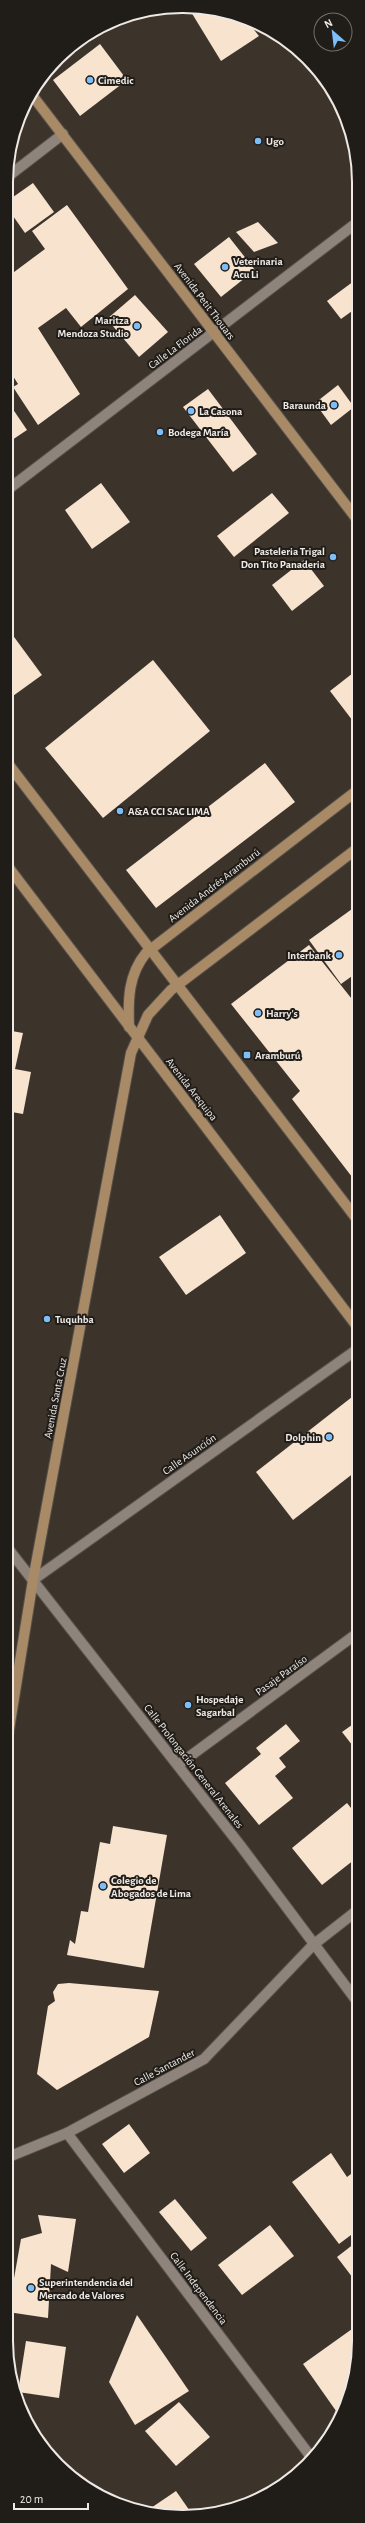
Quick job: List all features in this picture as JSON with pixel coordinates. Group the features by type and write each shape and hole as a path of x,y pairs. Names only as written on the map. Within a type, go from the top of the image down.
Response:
{"main road":[{"name":"Avenida Petit Thouars","path":"35,99 352,513"},
{"path":"13,770 352,1213"},
{"name":"Avenida Andrés Aramburú","path":"129,1027 131,980 136,965 150,950 352,794"},
{"path":"137,1038 152,1011 176,985 352,852"},
{"name":"Avenida Arequipa","path":"13,873 352,1320"},
{"name":"Avenida Santa Cruz","path":"129,1027 131,1053"},
{"name":"Avenida Santa Cruz","path":"13,1704 33,1580 131,1053 137,1038"}],"street":[{"path":"13,173 63,134"},
{"name":"Calle La Florida","path":"13,486 352,226"},
{"name":"Calle Asunción","path":"33,1580 352,1353"},
{"name":"Calle Prolongación General Arenales","path":"13,1555 178,1765 352,1995"},
{"name":"Pasaje Paraíso","path":"178,1765 352,1637"},
{"name":"Calle Santander","path":"13,2155 67,2133 204,2059 313,1945 352,1914"},
{"name":"Calle Independencia","path":"67,2133 309,2453"}],"building":[{"path":"192,13 216,16 237,22 253,28 259,36 221,61"},
{"name":"Cimedic","path":"100,44 127,80 80,116 53,80"},
{"path":"33,183 54,212 25,233 13,216 13,197"},
{"path":"67,205 128,289 81,327 66,308 38,328 80,394 38,425 13,387 18,384 13,376 13,273 45,249 32,231"},
{"path":"258,222 278,243 254,252 236,232"},
{"name":"Veterinaria Acu Li","path":"229,237 255,270 221,297 194,264"},
{"path":"352,282 352,311 341,319 327,301"},
{"name":"Maritza Mendoza Studio","path":"135,295 168,332 139,357 107,319"},
{"name":"Baraunda","path":"338,385 352,404 352,409 331,425 315,403"},
{"path":"208,389 257,454 233,472 183,407"},
{"path":"13,409 27,430 13,439"},
{"path":"101,483 130,522 92,549 65,510"},
{"path":"272,493 289,513 234,557 217,536"},
{"path":"304,560 324,586 292,611 272,585"},
{"path":"13,636 42,675 13,696"},
{"path":"153,660 210,731 103,818 45,748"},
{"path":"352,674 352,720 330,691"},
{"path":"265,763 295,802 156,908 126,870"},
{"name":"Interbank","path":"352,909 352,976 341,984 309,940"},
{"path":"309,945 352,999 352,1177 292,1099 300,1091 231,1004"},
{"path":"13,1031 23,1033 15,1069 31,1072 23,1114 13,1112"},
{"path":"220,1215 246,1253 186,1295 159,1257"},
{"name":"Dolphin","path":"352,1397 352,1474 293,1520 256,1472"},
{"path":"286,1724 300,1741 279,1758 286,1767 275,1776 293,1798 259,1825 225,1783 261,1754 256,1748"},
{"path":"352,1725 352,1745 342,1732"},
{"path":"347,1803 352,1809 352,1861 322,1885 292,1848"},
{"path":"113,1826 167,1835 144,1968 67,1955 70,1940 75,1944 81,1911 88,1912 100,1842 110,1844"},
{"path":"69,1983 159,1991 149,2037 57,2090 37,2074 48,2006 55,2001 53,1992 58,1984"},
{"path":"129,2124 150,2153 124,2173 102,2144"},
{"path":"331,2153 347,2177 352,2173 352,2234 339,2244 292,2182"},
{"path":"175,2199 207,2238 191,2251 159,2212"},
{"path":"38,2215 76,2219 68,2272 51,2264 48,2318 13,2313 13,2284 21,2239 42,2233"},
{"path":"270,2225 294,2256 242,2295 218,2265"},
{"path":"352,2245 352,2277 337,2257"},
{"path":"137,2315 189,2391 135,2425 109,2382"},
{"path":"352,2329 352,2352 349,2374 336,2411 303,2364"},
{"path":"26,2341 66,2347 59,2398 21,2392 19,2385"},
{"path":"179,2402 210,2437 176,2466 145,2431"},
{"path":"176,2491 189,2510 171,2510 152,2507"}],"place":[{"name":"Cimedic","path":"90,80"},
{"name":"Ugo","path":"258,141"},
{"name":"Veterinaria Acu Li","path":"225,267"},
{"name":"Maritza Mendoza Studio","path":"137,326"},
{"name":"Baraunda","path":"334,405"},
{"name":"La Casona","path":"191,411"},
{"name":"Bodega María","path":"160,432"},
{"name":"Pasteleria Trigal Don Tito Panaderia","path":"333,557"},
{"name":"A&A CCI SAC LIMA","path":"120,811"},
{"name":"Interbank","path":"339,955"},
{"name":"Harry's","path":"258,1013"},
{"name":"Aramburú","path":"247,1055"},
{"name":"Tuquhba","path":"47,1319"},
{"name":"Dolphin","path":"329,1437"},
{"name":"Hospedaje Sagarbal","path":"188,1705"},
{"name":"Colegio de Abogados de Lima","path":"103,1886"},
{"name":"Superintendencia del Mercado de Valores","path":"31,2288"}]}
